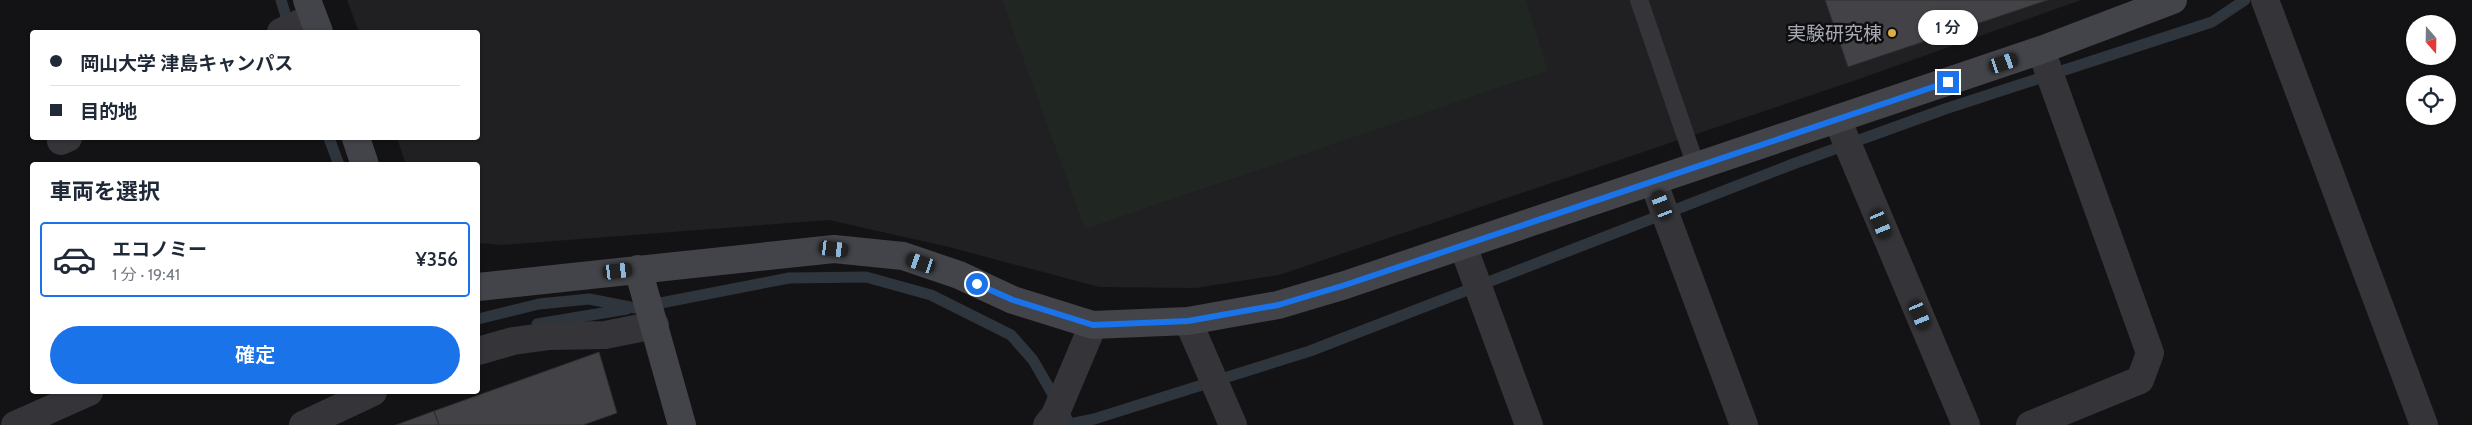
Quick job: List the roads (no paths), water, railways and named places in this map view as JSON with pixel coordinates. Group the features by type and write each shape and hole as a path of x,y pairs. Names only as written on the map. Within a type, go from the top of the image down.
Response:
{"street":[{"path":"480,287 834,249 902,256 959,275 1013,300 1093,325 1188,321 1278,305 1463,246 1661,202 1696,166 1844,136 2047,67 2173,0"},
{"path":"2264,0 2424,425"},
{"path":"2030,425 2140,380 2150,354 2047,67"},
{"path":"1844,136 1966,425"},
{"path":"357,140 364,162"},
{"path":"1661,202 1744,425"},
{"path":"1463,246 1529,425"},
{"path":"638,269 682,425"},
{"path":"480,350 513,341 550,336 605,335 651,314"},
{"path":"1188,321 1232,425"},
{"path":"1055,411 1093,325"},
{"path":"16,425 85,394"},
{"path":"302,425 369,394"}],"lane":[{"path":"1639,0 1696,166"}],"waterway":[{"path":"281,0 290,29"},
{"path":"480,319 539,304 589,299 635,308 789,278 866,277 931,295 1011,335 1033,360 1070,424 1094,419 1310,351 1793,164 1945,109 2212,22 2245,0"},
{"path":"330,140 338,162"},
{"path":"537,324 627,309"}],"place":[{"name":"実験研究棟","path":"1892,33"}]}
